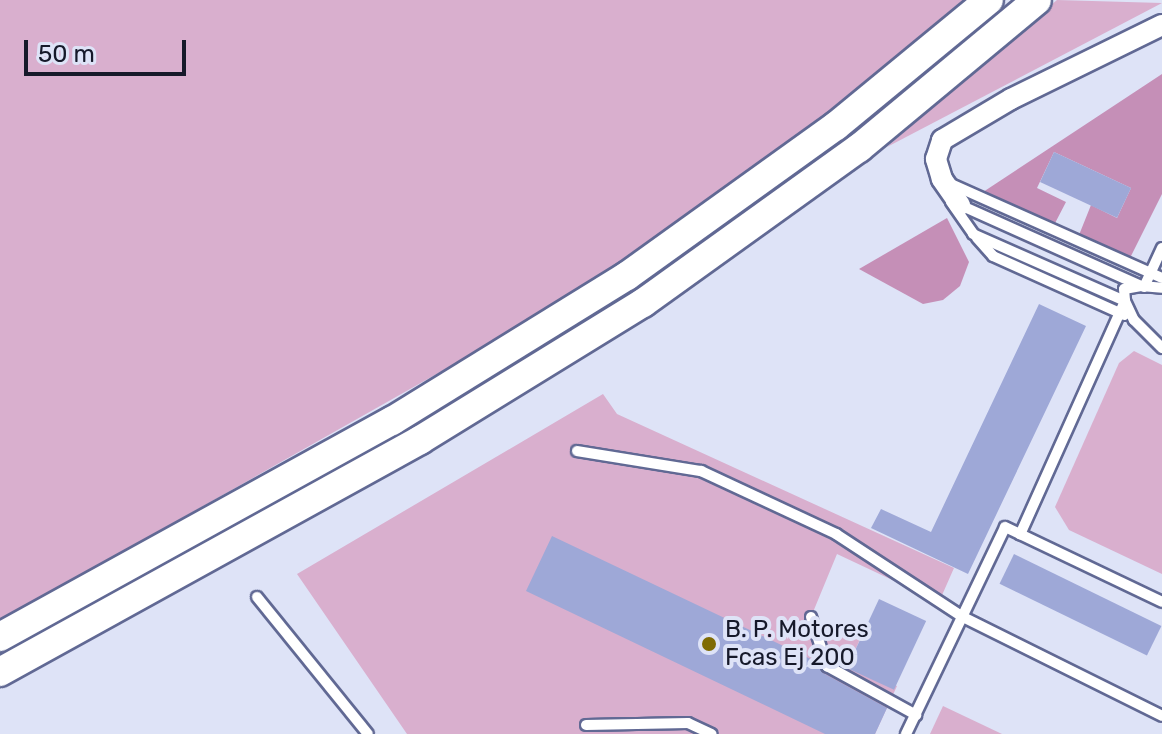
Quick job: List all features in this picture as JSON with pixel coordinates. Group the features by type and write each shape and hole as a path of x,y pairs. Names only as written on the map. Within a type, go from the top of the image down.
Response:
{"main road":[{"path":"0,637 392,421 614,284 836,126 989,0"},
{"path":"0,672 420,440 643,303 859,148 1037,0"}],"street":[{"path":"960,205 942,179 936,159 942,140 1162,25"}],"lane":[{"path":"942,179 958,217 993,256 1134,320"},
{"path":"942,179 1162,278"},
{"path":"960,205 1142,286"},
{"path":"973,234 1125,301"},
{"path":"1142,286 1162,248"},
{"path":"1162,288 1142,286 1124,289 1125,301 1134,320 1162,348"},
{"path":"1020,535 1125,301"},
{"path":"577,451 701,471 836,534 963,617 1162,716"},
{"path":"906,734 1005,527 1162,602"},
{"path":"257,597 368,734"},
{"path":"811,617 827,666 916,715"},
{"path":"586,725 688,723 712,734"}],"shaded area":[{"path":"0,0 965,0 837,108 721,195 532,320 0,621"},
{"path":"1057,0 1162,3 887,147 982,63"},
{"path":"1162,74 1162,194 1128,262 1077,240 1091,205 1117,218 1131,188 1054,152 1037,188 1066,202 1052,229 977,196"},
{"path":"947,218 969,262 960,286 943,300 923,304 859,269"},
{"path":"1134,351 1162,365 1162,574 1069,530 1055,507 1119,363"},
{"path":"603,394 617,414 954,568 939,602 837,554 811,617 860,639 849,665 897,686 875,734 407,734 297,574"},
{"path":"943,706 1002,734 930,734"}],"building":[{"path":"1054,152 1131,188 1117,218 1040,182"},
{"path":"1039,304 1086,326 968,574 871,528 881,509 931,532"},
{"name":"B. P. Motores Fcas Ej 200","path":"552,536 817,662 823,673 887,708 875,734 825,734 526,591"},
{"path":"1014,554 1161,626 1147,656 1000,584"},
{"path":"879,599 926,621 894,690 847,668"}],"place":[{"name":"B. P. Motores Fcas Ej 200","path":"709,644"}]}
